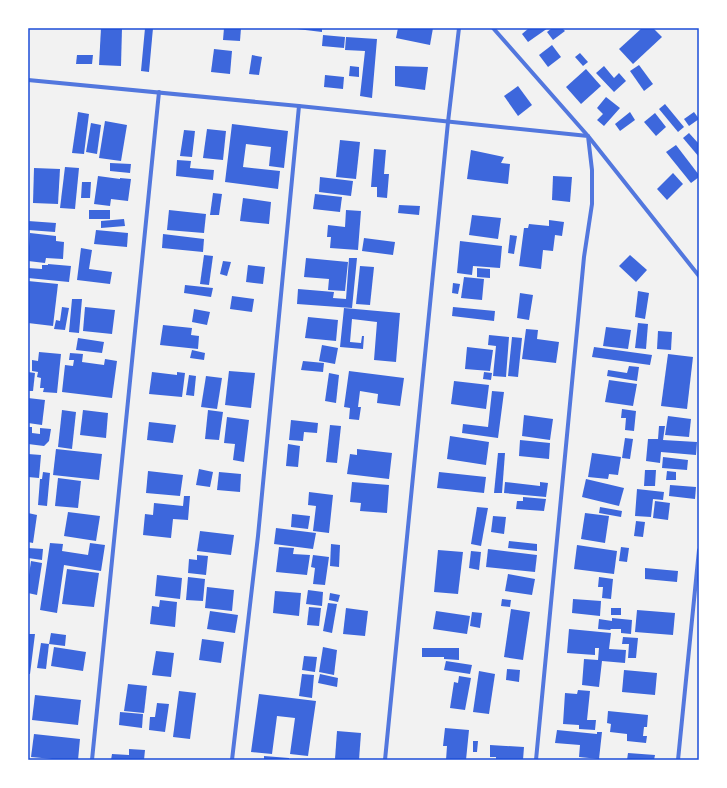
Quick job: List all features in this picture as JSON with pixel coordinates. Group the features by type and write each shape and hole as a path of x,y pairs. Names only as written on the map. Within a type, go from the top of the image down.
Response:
{"street":[{"path":"384,760 448,122 459,28"},
{"path":"493,28 588,136 699,276"},
{"path":"28,80 588,136"},
{"path":"92,760 159,92"},
{"path":"232,760 258,536 299,106"},
{"path":"536,760 584,257 592,204 592,170 588,136"},
{"path":"678,760 699,550"}],"building":[{"path":"101,28 122,28 121,66 99,65"},
{"path":"145,28 153,28 149,72 141,71"},
{"path":"224,28 241,28 240,41 223,40"},
{"path":"322,28 322,32 297,29"},
{"path":"398,28 433,28 430,45 396,38"},
{"path":"529,28 548,28 528,42 522,34"},
{"path":"552,28 562,28 565,31 553,40 547,32"},
{"path":"642,28 653,28 662,37 633,64 619,49"},
{"path":"323,35 345,37 344,48 322,46"},
{"path":"346,37 377,39 372,98 360,96 365,51 345,50"},
{"path":"552,45 561,57 548,67 539,55"},
{"path":"214,49 232,51 230,74 211,72"},
{"path":"580,53 588,62 583,66 575,57"},
{"path":"77,55 93,55 92,64 76,64"},
{"path":"252,55 262,57 259,75 249,74"},
{"path":"639,65 653,84 644,91 630,71"},
{"path":"350,66 359,67 359,77 349,76"},
{"path":"395,66 428,67 425,90 395,86"},
{"path":"604,66 614,78 619,73 626,81 614,92 596,73"},
{"path":"586,69 601,86 581,104 566,87"},
{"path":"325,75 344,77 343,89 324,87"},
{"path":"518,86 532,105 518,116 504,96"},
{"path":"606,97 620,108 604,126 597,120 603,114 597,108"},
{"path":"665,104 684,127 678,132 659,109"},
{"path":"78,112 89,114 84,154 72,153"},
{"path":"630,112 635,120 620,131 615,124"},
{"path":"694,112 699,119 689,126 684,119"},
{"path":"655,113 666,127 656,136 644,122"},
{"path":"105,121 127,125 121,161 99,158"},
{"path":"91,123 101,125 97,154 86,152"},
{"path":"232,124 288,131 284,168 269,166 271,147 246,144 243,167 280,171 278,189 225,182"},
{"path":"207,129 226,131 223,160 203,158"},
{"path":"184,130 195,131 192,157 180,156"},
{"path":"689,133 699,144 699,157 683,138"},
{"path":"340,140 360,142 356,179 336,177"},
{"path":"676,145 699,175 699,177 691,183 666,152"},
{"path":"374,149 386,150 384,174 389,174 387,198 377,197 377,187 371,187"},
{"path":"471,150 504,157 501,163 510,164 508,184 467,179"},
{"path":"177,160 191,161 190,168 214,170 213,180 176,176"},
{"path":"110,163 131,164 130,173 110,171"},
{"path":"65,167 79,168 75,209 60,208"},
{"path":"34,168 60,169 58,204 33,203"},
{"path":"673,173 683,184 667,200 657,189"},
{"path":"98,176 131,179 128,201 111,199 110,206 94,204"},
{"path":"553,176 572,177 570,202 552,200"},
{"path":"320,177 353,181 351,196 319,192"},
{"path":"82,182 91,182 90,198 81,198"},
{"path":"213,193 222,194 219,215 210,215"},
{"path":"315,194 342,197 340,212 313,209"},
{"path":"243,198 271,202 269,224 240,221"},
{"path":"399,205 420,206 419,215 398,213"},
{"path":"89,210 110,210 110,219 89,219"},
{"path":"169,210 206,214 204,233 167,230"},
{"path":"346,210 361,211 358,250 330,248 331,237 327,237 328,225 345,227"},
{"path":"472,215 501,218 498,239 469,235"},
{"path":"124,219 125,226 101,228 101,221"},
{"path":"549,220 564,222 562,236 555,235 553,251 543,250 541,269 519,266 524,228 528,228 529,224 549,226"},
{"path":"28,221 56,223 55,232 28,230"},
{"path":"96,230 128,233 127,247 94,244"},
{"path":"30,233 56,236 56,241 64,242 63,259 46,258 45,263 28,261"},
{"path":"163,234 204,239 203,252 162,248"},
{"path":"510,235 517,236 514,254 508,253"},
{"path":"364,238 395,242 393,255 362,251"},
{"path":"460,241 502,246 500,268 473,266 472,275 457,273"},
{"path":"81,248 92,250 89,269 112,272 110,284 77,280"},
{"path":"204,255 213,256 209,285 200,284"},
{"path":"630,255 647,270 636,282 619,266"},
{"path":"306,258 348,262 345,291 328,290 329,279 304,277"},
{"path":"349,258 357,258 352,308 297,304 298,289 334,292 333,298 346,299"},
{"path":"223,261 231,262 227,276 220,274"},
{"path":"48,264 71,266 69,282 28,278 28,268 42,269 42,265"},
{"path":"248,265 265,267 263,284 246,282"},
{"path":"360,266 374,267 370,305 356,304"},
{"path":"477,268 490,269 490,278 477,277"},
{"path":"464,277 484,279 482,300 461,298"},
{"path":"28,281 58,284 53,326 28,323"},
{"path":"453,283 460,284 458,294 452,293"},
{"path":"185,285 213,288 211,297 184,293"},
{"path":"638,291 649,293 645,319 635,317"},
{"path":"520,293 533,295 529,320 517,318"},
{"path":"232,296 254,299 252,312 230,309"},
{"path":"72,299 82,299 79,333 69,332"},
{"path":"62,307 69,308 65,330 54,329 56,320 60,321"},
{"path":"85,307 115,310 112,334 83,331"},
{"path":"453,307 495,311 494,321 452,316"},
{"path":"344,308 400,313 396,362 374,360 377,322 352,319 350,342 361,343 362,336 364,336 363,349 340,347"},
{"path":"194,309 210,312 207,325 192,322"},
{"path":"308,317 338,320 336,341 305,338"},
{"path":"638,323 648,324 646,349 635,348"},
{"path":"163,325 192,328 191,335 199,336 198,349 160,345"},
{"path":"606,327 631,330 628,349 603,346"},
{"path":"526,329 538,330 537,339 559,342 556,363 522,359"},
{"path":"658,331 672,332 671,350 657,349"},
{"path":"489,335 509,337 506,377 493,376 496,346 488,345"},
{"path":"512,337 522,338 518,377 508,376"},
{"path":"78,338 104,342 102,353 76,350"},
{"path":"322,345 338,348 335,364 319,361"},
{"path":"467,347 493,350 490,371 465,369"},
{"path":"594,347 652,355 650,365 592,357"},
{"path":"192,350 205,353 204,360 190,358"},
{"path":"39,352 61,354 57,393 43,392 44,388 40,388 41,378 37,377 38,372 32,371 32,360 38,361"},
{"path":"70,353 83,354 82,362 104,365 105,359 117,361 112,398 62,392 65,365 73,366 74,360 69,360"},
{"path":"668,354 693,357 687,409 661,406"},
{"path":"303,361 324,363 323,372 301,370"},
{"path":"629,366 639,367 637,381 607,376 608,370 627,373"},
{"path":"229,371 255,373 251,408 225,405"},
{"path":"349,371 404,378 400,406 377,403 378,394 360,391 358,407 361,407 359,420 349,419 350,408 344,407"},
{"path":"28,372 35,373 33,391 28,391"},
{"path":"152,372 177,375 177,372 185,373 182,397 149,394"},
{"path":"484,372 492,373 491,380 483,379"},
{"path":"329,373 339,375 336,403 325,401"},
{"path":"189,375 196,376 194,396 186,395"},
{"path":"206,376 222,378 217,409 201,407"},
{"path":"609,380 637,384 633,406 605,402"},
{"path":"454,381 489,385 486,409 451,404"},
{"path":"492,391 504,392 498,438 462,433 463,424 488,427"},
{"path":"28,398 45,400 42,425 28,423"},
{"path":"622,409 636,411 634,431 625,430 626,418 621,418"},
{"path":"62,410 76,412 72,449 58,447"},
{"path":"83,410 108,413 106,438 80,435"},
{"path":"208,410 223,412 219,440 205,439"},
{"path":"524,415 553,419 550,440 522,436"},
{"path":"668,416 691,419 689,437 665,435"},
{"path":"227,417 249,420 244,462 233,460 235,444 224,443"},
{"path":"291,420 318,423 317,433 304,432 303,441 289,440"},
{"path":"149,422 176,425 173,443 147,440"},
{"path":"330,425 341,426 337,463 326,462"},
{"path":"659,426 665,426 663,440 697,442 696,455 661,452 660,463 646,461 648,439 658,439"},
{"path":"28,427 32,427 32,433 40,434 40,428 51,429 49,441 44,446 28,444"},
{"path":"450,436 489,442 486,465 447,459"},
{"path":"625,438 633,439 630,459 622,458"},
{"path":"520,440 550,443 549,459 519,456"},
{"path":"288,444 300,446 298,467 286,466"},
{"path":"56,449 102,454 99,480 53,475"},
{"path":"357,449 392,453 389,479 347,474 350,454 357,455"},
{"path":"498,453 505,453 502,493 494,493"},
{"path":"592,453 621,457 618,475 609,474 608,479 588,477"},
{"path":"28,454 41,455 39,478 28,477"},
{"path":"663,457 688,460 687,470 662,468"},
{"path":"199,469 213,472 210,487 196,485"},
{"path":"645,470 656,470 655,486 644,486"},
{"path":"148,471 183,475 180,496 146,493"},
{"path":"667,471 676,472 676,480 666,480"},
{"path":"43,472 50,473 47,506 38,505 40,479 42,479"},
{"path":"219,472 241,474 240,492 217,490"},
{"path":"439,472 486,477 484,493 437,488"},
{"path":"58,478 81,481 78,508 55,506"},
{"path":"586,479 624,488 619,506 582,497"},
{"path":"352,482 389,485 387,513 360,511 361,503 350,502"},
{"path":"505,482 540,486 540,482 548,483 546,497 504,493"},
{"path":"670,485 696,487 695,499 669,496"},
{"path":"637,489 664,492 663,500 653,499 651,517 635,516"},
{"path":"309,492 333,495 329,533 313,531 316,506 308,505"},
{"path":"184,496 190,496 188,520 173,519 171,538 143,535 145,514 153,515 154,503 183,506"},
{"path":"523,497 546,499 544,511 516,509 517,501 523,501"},
{"path":"655,501 670,503 668,520 653,518"},
{"path":"477,507 488,508 481,546 471,544"},
{"path":"600,507 622,511 621,517 599,513"},
{"path":"68,512 100,516 96,541 64,536"},
{"path":"28,513 37,515 33,543 28,542"},
{"path":"585,513 609,516 605,543 581,539"},
{"path":"292,514 310,516 308,529 291,527"},
{"path":"493,516 506,517 504,534 491,532"},
{"path":"636,521 645,522 643,537 634,536"},
{"path":"276,528 316,533 313,549 274,544"},
{"path":"200,531 234,535 231,555 197,551"},
{"path":"509,541 537,544 537,551 508,548"},
{"path":"50,543 63,544 62,551 88,555 90,543 105,545 101,571 64,565 57,613 40,610"},
{"path":"331,544 340,545 339,567 330,566"},
{"path":"577,545 617,551 614,574 574,569"},
{"path":"279,547 294,548 293,554 310,555 307,575 276,572"},
{"path":"621,547 629,548 627,562 619,561"},
{"path":"28,548 43,549 42,560 28,558"},
{"path":"488,549 537,555 535,572 486,567"},
{"path":"438,550 463,552 458,594 434,592"},
{"path":"471,551 481,552 479,570 469,568"},
{"path":"197,555 208,556 206,575 188,573 189,559 197,560"},
{"path":"313,555 329,557 325,585 313,584 315,568 311,567"},
{"path":"31,561 42,563 37,595 28,593"},
{"path":"645,568 678,571 677,582 645,579"},
{"path":"67,569 99,573 94,607 62,604"},
{"path":"508,574 535,579 532,595 505,591"},
{"path":"157,575 182,578 180,599 155,596"},
{"path":"188,577 205,579 203,601 186,600"},
{"path":"599,577 613,579 611,599 602,598 603,587 598,587"},
{"path":"207,587 234,590 232,611 205,608"},
{"path":"308,590 323,592 322,606 306,604"},
{"path":"275,591 301,593 299,616 273,613"},
{"path":"330,593 340,595 338,602 329,600"},
{"path":"502,599 511,600 510,607 501,606"},
{"path":"573,599 601,601 600,616 572,613"},
{"path":"160,600 177,602 175,627 150,624 152,606 159,607"},
{"path":"328,603 337,604 332,633 323,631"},
{"path":"309,607 321,608 319,626 307,625"},
{"path":"346,608 368,611 365,636 343,634"},
{"path":"611,608 621,608 621,615 611,615"},
{"path":"511,609 530,612 523,660 504,657"},
{"path":"637,610 675,613 673,635 635,632"},
{"path":"210,611 238,615 235,633 207,629"},
{"path":"436,611 470,616 467,634 433,629"},
{"path":"472,612 482,613 480,628 470,626"},
{"path":"612,618 632,620 631,634 621,633 621,629 598,629 599,619 612,621"},
{"path":"569,629 611,633 609,649 626,650 625,663 602,661 599,687 582,685 584,659 598,660 599,648 595,648 595,655 567,653"},
{"path":"51,633 66,635 65,646 49,644"},
{"path":"28,634 35,634 30,674 28,674"},
{"path":"623,637 638,638 636,658 628,658 629,644 622,644"},
{"path":"202,639 224,642 221,663 199,660"},
{"path":"41,643 49,644 46,669 37,668"},
{"path":"54,647 86,652 83,671 51,666"},
{"path":"323,647 337,650 334,675 319,672"},
{"path":"422,648 459,648 459,660 444,659 444,657 422,657"},
{"path":"156,651 174,653 171,677 152,675"},
{"path":"304,656 317,657 315,672 302,670"},
{"path":"446,661 472,665 470,674 444,670"},
{"path":"507,669 520,670 519,682 506,680"},
{"path":"624,670 657,673 655,695 622,692"},
{"path":"479,671 495,674 489,714 473,712"},
{"path":"302,674 314,675 312,698 299,696"},
{"path":"320,674 338,678 337,687 318,683"},
{"path":"459,676 471,678 465,710 450,708 454,682 458,683"},
{"path":"128,684 147,686 144,713 124,711"},
{"path":"578,690 590,691 587,720 596,720 595,730 579,729 579,725 563,724 565,693 577,694"},
{"path":"179,691 196,693 190,739 173,737"},
{"path":"259,694 316,701 308,756 290,754 295,718 277,716 272,754 251,752"},
{"path":"35,695 81,700 78,725 32,720"},
{"path":"157,703 169,704 165,732 149,730 150,717 155,717"},
{"path":"608,711 648,715 647,727 644,727 643,736 647,736 646,743 627,741 627,734 610,732 611,724 607,723"},
{"path":"120,712 143,714 142,728 119,725"},
{"path":"445,728 469,730 466,760 446,760 447,746 443,746"},
{"path":"557,730 597,734 597,732 602,732 599,759 579,757 580,745 555,743"},
{"path":"337,731 361,733 359,760 335,759"},
{"path":"34,734 80,739 78,760 31,757"},
{"path":"473,741 478,741 477,752 473,752"},
{"path":"490,745 524,747 523,760 496,760 496,757 490,757"},
{"path":"129,749 145,750 144,760 111,760 112,754 129,755"},
{"path":"628,753 655,755 654,760 627,760"},
{"path":"264,756 289,758 289,760 264,760"}]}
